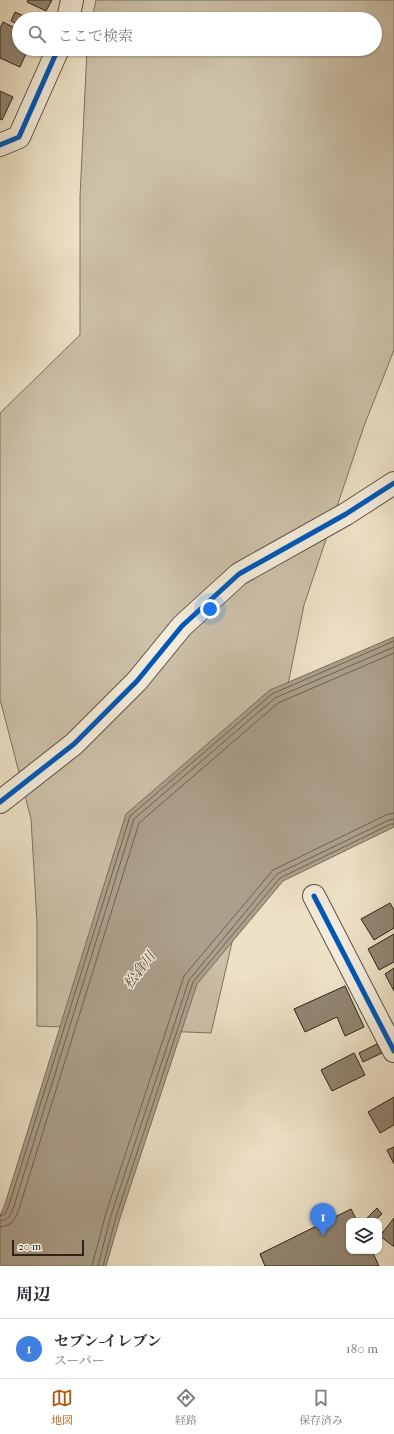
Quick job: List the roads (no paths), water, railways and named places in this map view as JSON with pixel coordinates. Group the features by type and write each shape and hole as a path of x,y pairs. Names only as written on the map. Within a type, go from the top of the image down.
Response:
{"street":[{"path":"69,12 72,0"},
{"path":"0,145 20,137 55,56"},
{"path":"0,802 74,744 137,680 182,626 239,574 346,514 394,483"},
{"path":"314,896 394,1051"}],"water":[{"name":"松倉川","path":"394,637 394,827 283,881 197,984 120,1218 106,1266 0,1266 0,1216 126,814 270,690"}],"place":[{"name":"セブン-イレブン","path":"323,1236"}]}
